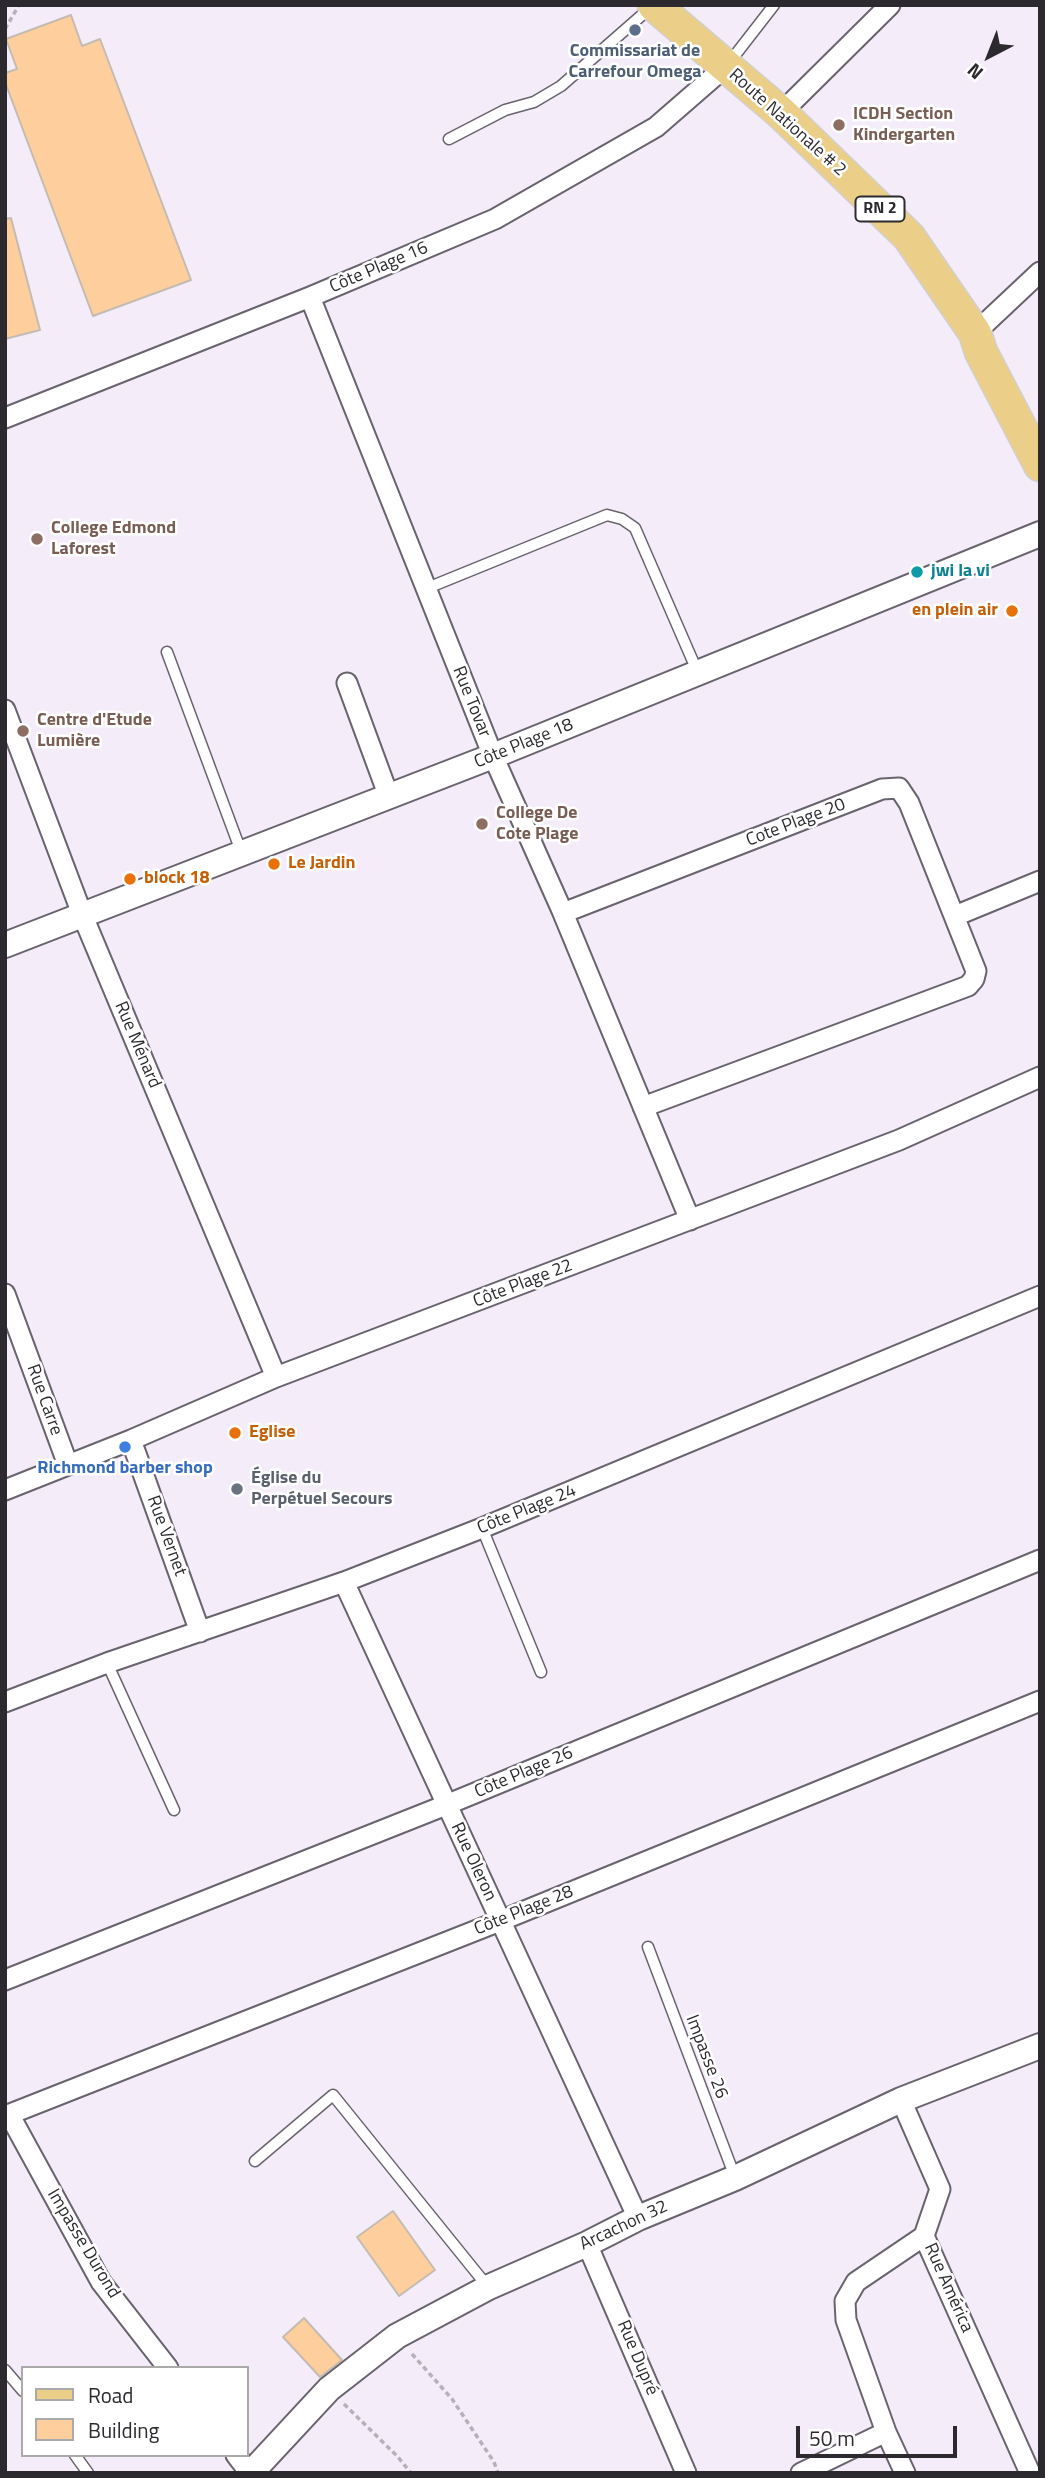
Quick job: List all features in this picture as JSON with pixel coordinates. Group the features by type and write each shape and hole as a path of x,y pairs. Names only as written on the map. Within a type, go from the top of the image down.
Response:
{"main road":[{"name":"Route Nationale # 2","path":"653,5 781,113 909,237 975,333 999,388 1040,465"}],"street":[{"path":"781,113 890,5"},
{"name":"Côte Plage 16","path":"5,418 310,297 495,219 656,127 725,67"},
{"path":"975,333 1040,272"},
{"name":"Rue Tovar","path":"310,297 493,757 564,913 690,1220"},
{"name":"Côte Plage 18","path":"5,945 493,757 1040,534"},
{"path":"347,683 389,797"},
{"name":"Rue Ménard","path":"5,710 82,914 276,1377"},
{"name":"Cote Plage 20","path":"564,913 891,788 899,788 905,795 955,916 976,971 968,986 643,1107"},
{"path":"955,916 1040,881"},
{"name":"Côte Plage 22","path":"5,1490 131,1440 276,1377 899,1140 1040,1077"},
{"name":"Rue Carre","path":"5,1294 68,1465"},
{"name":"Côte Plage 24","path":"5,1702 107,1663 344,1582 482,1528 1040,1296"},
{"name":"Rue Vernet","path":"131,1440 200,1632"},
{"name":"Côte Plage 26","path":"5,1980 446,1805 1040,1560"},
{"name":"Rue Oleron","path":"344,1582 638,2218"},
{"name":"Côte Plage 28","path":"7,2115 500,1921 1040,1701"},
{"name":"Arcachon 32","path":"250,2473 329,2389 397,2336 488,2287 587,2244 638,2218 735,2178 901,2100 1040,2046"},
{"name":"Rue América","path":"901,2100 940,2189 925,2236 1030,2473"},
{"name":"Impasse Durond","path":"7,2115 101,2282 166,2366"},
{"path":"905,2473 886,2432 846,2320 845,2301 856,2281 925,2236"},
{"name":"Rue Dupré","path":"587,2244 687,2473"},
{"path":"800,2473 886,2432"},
{"path":"238,2457 250,2473"}],"lane":[{"path":"449,139 505,110 534,102 561,86 653,5"},
{"path":"725,67 774,5"},
{"path":"425,589 607,515 622,519 635,528 698,673"},
{"path":"167,652 242,855"},
{"path":"482,1528 541,1672"},
{"path":"107,1663 174,1810"},
{"name":"Impasse 26","path":"648,1947 735,2178"},
{"path":"255,2161 332,2095 488,2287"},
{"path":"5,2370 21,2389"},
{"path":"76,2457 88,2473"}],"path":[{"path":"5,29 19,5"},
{"path":"397,2336 452,2399 494,2462 498,2473"},
{"path":"329,2389 411,2473"}],"building":[{"path":"71,15 82,46 100,39 191,280 93,316 5,82 5,73 17,69 6,39"},
{"path":"11,218 40,330 5,339 5,219"},
{"path":"393,2211 435,2270 399,2296 357,2237"},
{"path":"304,2318 342,2360 320,2377 283,2337"}],"place":[{"name":"Commissariat de Carrefour Omega","path":"635,30"},
{"name":"ICDH Section Kindergarten","path":"839,125"},
{"name":"College Edmond Laforest","path":"37,539"},
{"name":"jwi la vi","path":"917,572"},
{"name":"en plein air","path":"1012,611"},
{"name":"Centre d'Etude Lumière","path":"23,731"},
{"name":"College De Cote Plage","path":"482,824"},
{"name":"Le Jardin","path":"274,864"},
{"name":"block 18","path":"130,879"},
{"name":"Eglise","path":"235,1433"},
{"name":"Richmond barber shop","path":"125,1447"},
{"name":"Église du Perpétuel Secours","path":"237,1489"}]}
